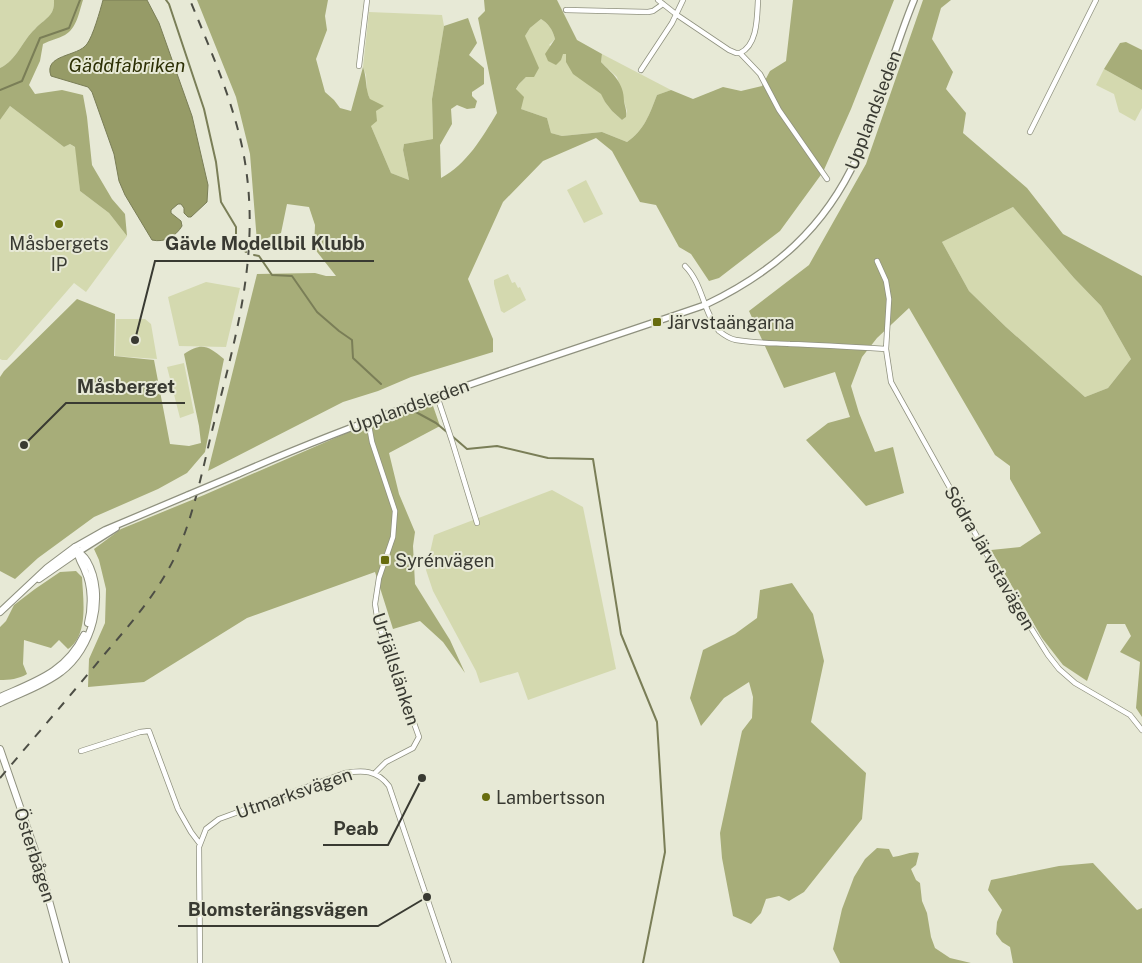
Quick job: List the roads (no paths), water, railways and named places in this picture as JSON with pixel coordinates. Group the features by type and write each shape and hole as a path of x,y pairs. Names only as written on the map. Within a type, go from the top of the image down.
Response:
{"main road":[{"path":"0,612 20,593 76,550"},
{"path":"0,697 51,674 68,660 80,644 90,617 91,599 88,577 76,550"},
{"path":"0,704 53,678 71,664 84,646 94,618 96,598 88,564 76,550"},
{"name":"Österbågen","path":"0,749 37,856 66,963"}],"street":[{"path":"359,66 367,0"},
{"path":"641,70 677,15 684,0"},
{"path":"740,53 747,49 753,38 758,0"},
{"name":"Upplandsleden","path":"76,550 108,534 119,525 305,444 437,396 705,305 747,283 787,254 819,221 850,172 861,148 914,0"},
{"path":"1030,132 1096,0"},
{"path":"566,10 648,12 653,11 661,2 677,15 730,50 740,53 760,74 780,110 826,179"},
{"name":"Södra Järvstavägen","path":"877,261 886,281 889,300 886,349 891,382 1004,585 1044,649 1064,674 1075,683 1130,715 1142,730"},
{"path":"685,266 697,283 705,305 718,329 735,340 886,349"},
{"path":"437,396 477,523"},
{"name":"Urfjällslänken","path":"368,420 372,442 395,511 393,537 379,578 375,604 378,623 419,738 417,744 408,752 386,762 375,773"},
{"path":"82,751 140,732 149,731 178,809 200,844 200,963"},
{"name":"Utmarksvägen","path":"200,844 206,829 220,819 345,773 360,770 375,773 389,786 449,963"}],"water":[{"name":"Gäddfabriken","path":"103,0 147,0 159,23 192,116 208,185 207,202 191,217 184,213 184,208 181,204 178,204 171,210 171,213 181,221 182,226 177,233 166,240 152,240 125,195 119,181 114,154 92,92 88,87 51,76 50,69 52,64 87,44"}],"waterway":[{"path":"0,90 22,81 40,38 69,28 80,0"},
{"path":"166,0 169,4 204,109 216,162 221,202 236,227 236,246 246,252"},
{"path":"254,255 259,256 272,275 292,276 317,312 352,340 353,358 381,384"},
{"path":"414,411 436,423 448,433"},
{"path":"452,436 467,449 497,446 548,458 593,459 621,634 657,722 665,852 643,963"}],"railway":[{"path":"0,778 146,604 168,570 183,537 195,500 230,358 238,324 248,256 250,222 248,187 243,151 233,112 190,0"}],"place":[{"name":"Måsbergets IP","path":"59,224"},
{"name":"Järvstaängarna","path":"657,322"},
{"name":"Gävle Modellbil Klubb","path":"135,340"},
{"name":"Måsberget","path":"24,445"},
{"name":"Syrénvägen","path":"385,560"},
{"name":"Peab","path":"422,778"},
{"name":"Lambertsson","path":"486,797"},
{"name":"Blomsterängsvägen","path":"427,897"}]}
